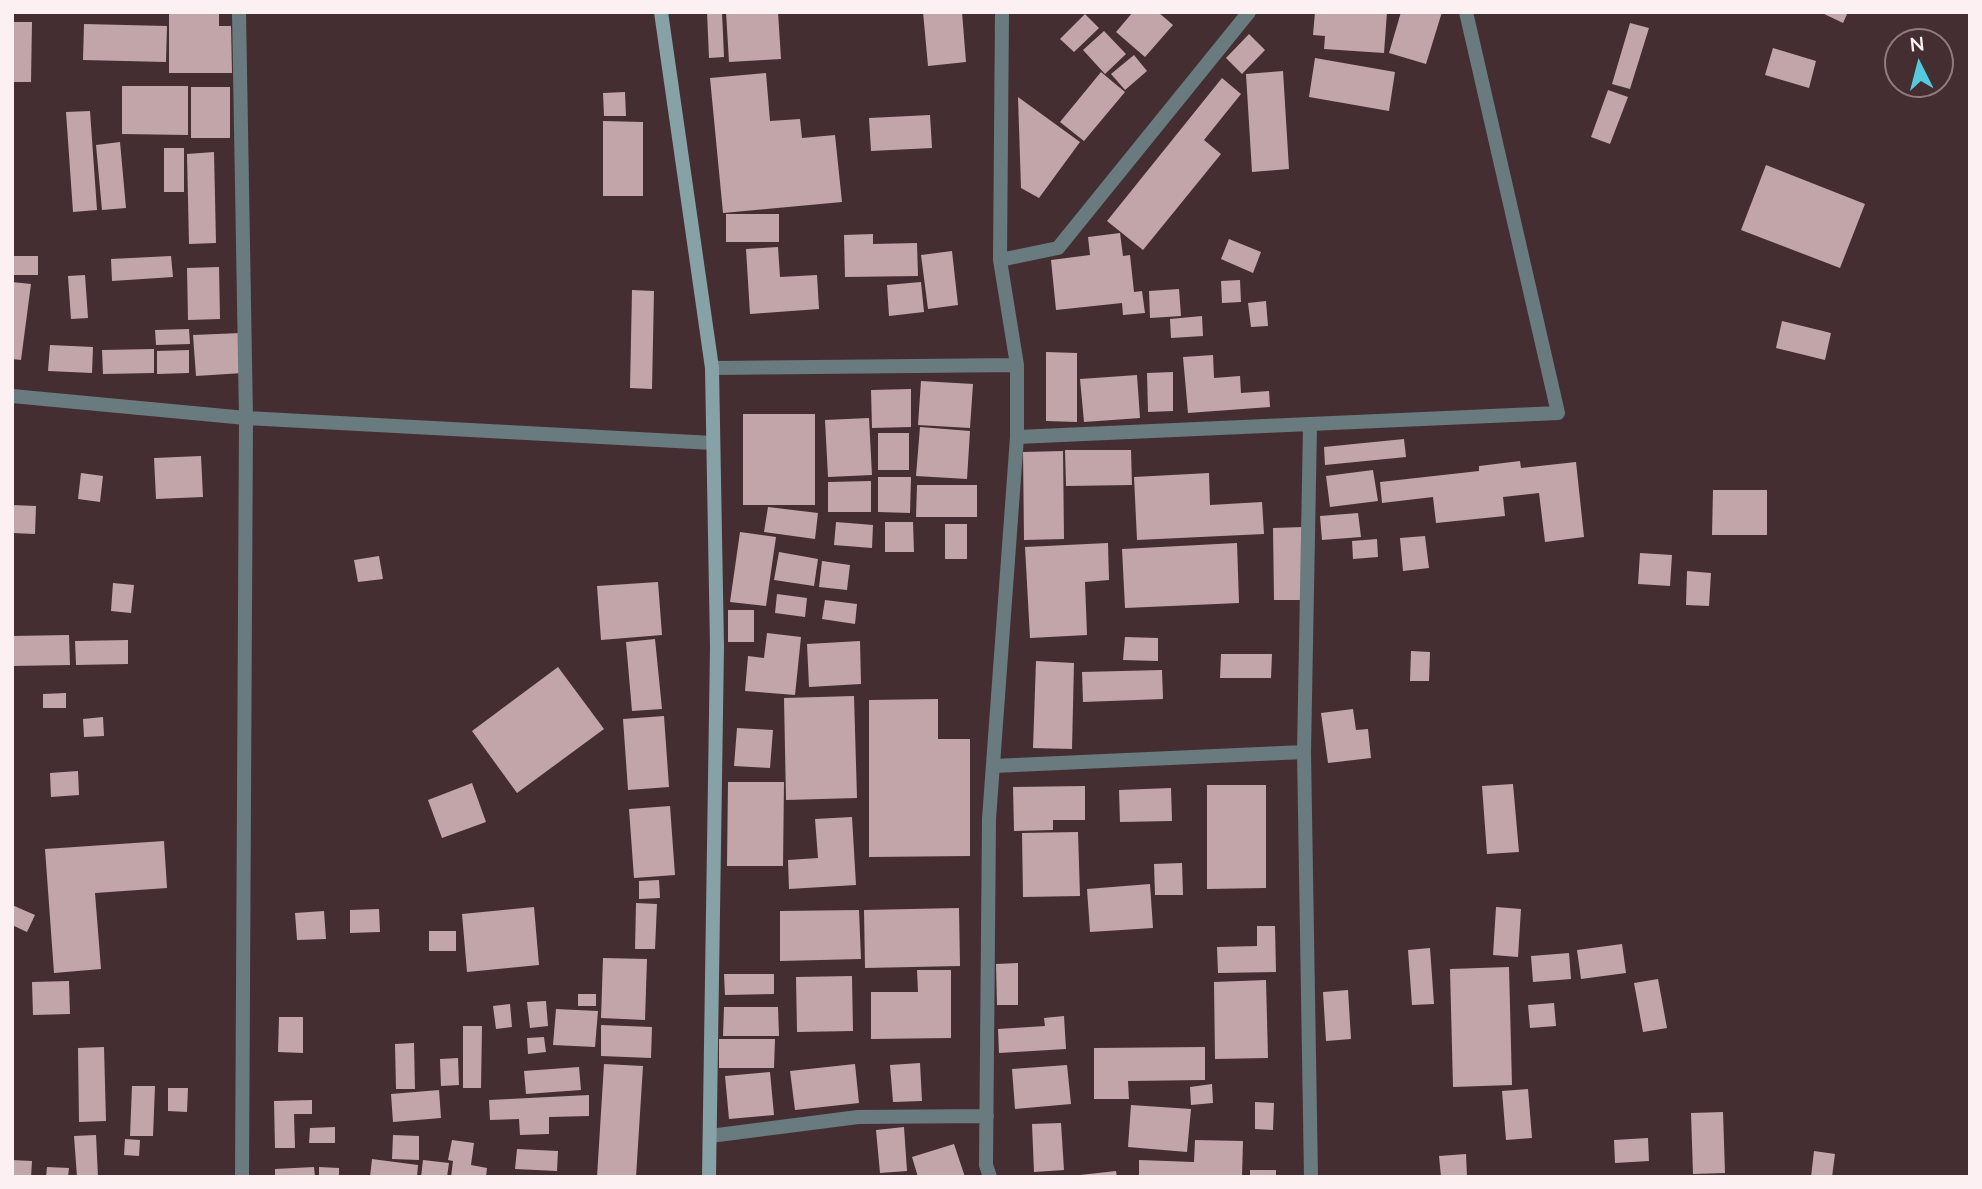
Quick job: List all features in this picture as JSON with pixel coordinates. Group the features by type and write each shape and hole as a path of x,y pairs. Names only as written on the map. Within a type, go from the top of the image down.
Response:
{"main road":[{"path":"660,12 712,368 717,647 709,1177"}],"street":[{"path":"239,12 246,418 242,1177"},
{"path":"990,1177 986,1165 989,819 1017,438 1017,365 1000,260 1002,12"},
{"path":"1000,260 1058,248 1249,12"},
{"path":"1017,438 1558,413 1466,12"},
{"path":"712,368 1017,365"},
{"path":"12,396 246,418 713,443"},
{"path":"1310,426 1304,752 1311,1177"},
{"path":"993,766 1304,752"},
{"path":"710,1136 858,1117 987,1116"}],"building":[{"path":"169,12 219,12 219,26 231,26 232,73 169,73"},
{"path":"707,12 722,12 724,57 709,58"},
{"path":"726,12 778,12 781,59 729,62"},
{"path":"923,12 962,12 966,62 928,66"},
{"path":"1133,12 1158,12 1173,25 1145,57 1116,32"},
{"path":"1315,12 1387,12 1384,53 1324,49 1325,36 1313,35"},
{"path":"1401,12 1442,12 1426,64 1389,53"},
{"path":"1820,12 1848,12 1843,23"},
{"path":"1085,14 1099,28 1074,52 1060,39"},
{"path":"12,22 32,22 31,82 12,82"},
{"path":"1630,23 1649,28 1630,89 1612,84"},
{"path":"84,24 167,26 166,62 83,60"},
{"path":"1104,31 1126,54 1105,74 1083,50"},
{"path":"1249,34 1265,50 1242,74 1226,58"},
{"path":"1773,48 1816,61 1809,88 1765,75"},
{"path":"1134,55 1147,71 1125,90 1111,74"},
{"path":"1315,58 1395,72 1389,111 1309,97"},
{"path":"1283,71 1289,169 1252,172 1246,74"},
{"path":"1101,72 1125,92 1084,141 1060,122"},
{"path":"766,73 770,121 800,119 802,138 835,135 842,202 723,213 710,78"},
{"path":"1222,78 1241,94 1204,140 1221,154 1143,250 1107,221"},
{"path":"122,86 188,86 188,135 122,134"},
{"path":"191,87 230,87 230,138 191,138"},
{"path":"1608,90 1628,97 1610,144 1591,137"},
{"path":"625,92 626,116 604,116 603,93"},
{"path":"1018,97 1080,142 1039,198 1021,188"},
{"path":"90,111 97,210 73,212 66,112"},
{"path":"930,115 932,148 871,151 869,118"},
{"path":"603,121 643,122 643,196 603,196"},
{"path":"120,142 126,208 102,210 96,145"},
{"path":"164,148 184,148 184,192 164,192"},
{"path":"214,152 216,243 189,244 187,154"},
{"path":"1766,165 1865,204 1840,268 1741,230"},
{"path":"726,214 779,214 779,242 726,242"},
{"path":"1120,233 1123,256 1130,255 1134,292 1142,291 1145,313 1123,315 1122,303 1056,310 1051,260 1090,255 1088,237"},
{"path":"873,234 873,244 917,243 918,276 845,277 844,235"},
{"path":"1229,239 1261,252 1253,273 1221,259"},
{"path":"778,247 780,277 817,275 819,309 750,314 746,249"},
{"path":"952,251 958,305 928,309 921,255"},
{"path":"13,256 38,256 38,275 13,275"},
{"path":"171,256 173,277 112,281 111,259"},
{"path":"219,267 220,319 188,320 187,268"},
{"path":"85,275 88,318 71,319 68,276"},
{"path":"1240,280 1241,302 1222,303 1221,281"},
{"path":"12,282 31,284 21,360 12,359"},
{"path":"921,282 924,312 889,316 887,285"},
{"path":"1179,289 1181,316 1150,318 1149,291"},
{"path":"632,290 654,291 652,389 630,388"},
{"path":"1266,301 1268,326 1251,327 1248,303"},
{"path":"1202,316 1203,336 1171,338 1170,319"},
{"path":"1782,321 1831,333 1825,360 1776,348"},
{"path":"189,329 190,344 156,345 155,330"},
{"path":"241,333 243,373 196,376 193,335"},
{"path":"50,345 93,347 92,373 48,371"},
{"path":"154,349 154,373 103,374 102,350"},
{"path":"189,350 189,373 157,374 157,351"},
{"path":"1046,352 1077,353 1077,422 1046,421"},
{"path":"1213,355 1214,378 1240,376 1241,393 1269,391 1270,407 1188,413 1183,357"},
{"path":"1173,372 1173,411 1148,412 1147,373"},
{"path":"1137,375 1140,418 1084,422 1080,379"},
{"path":"921,381 973,384 970,428 918,425"},
{"path":"911,389 911,427 872,428 871,390"},
{"path":"743,414 815,414 815,505 743,505"},
{"path":"869,418 872,475 828,477 825,420"},
{"path":"920,427 970,431 967,479 916,476"},
{"path":"878,433 909,433 909,470 878,470"},
{"path":"1404,439 1406,457 1325,465 1324,447"},
{"path":"1065,450 1131,450 1132,485 1066,486"},
{"path":"1063,451 1064,539 1024,540 1023,452"},
{"path":"201,456 203,497 156,499 154,458"},
{"path":"1520,461 1521,468 1576,462 1584,537 1545,542 1539,493 1503,497 1505,516 1436,523 1433,497 1382,503 1380,482 1479,471 1479,466"},
{"path":"1373,470 1378,501 1330,507 1326,476"},
{"path":"81,473 103,476 100,502 78,499"},
{"path":"1209,473 1210,505 1262,502 1264,534 1137,540 1134,477"},
{"path":"878,477 911,477 910,513 878,512"},
{"path":"871,481 871,512 828,512 828,482"},
{"path":"917,485 977,485 977,517 916,517"},
{"path":"1713,490 1767,490 1767,535 1712,535"},
{"path":"12,505 36,506 35,534 12,533"},
{"path":"768,507 818,513 815,539 764,532"},
{"path":"1358,513 1361,537 1322,540 1320,516"},
{"path":"836,522 873,525 872,548 834,545"},
{"path":"885,522 913,522 914,552 885,552"},
{"path":"945,524 967,524 967,559 945,559"},
{"path":"1303,527 1304,600 1274,600 1273,528"},
{"path":"740,532 776,537 766,606 730,602"},
{"path":"1425,536 1429,568 1403,571 1400,538"},
{"path":"1377,539 1378,557 1353,559 1352,541"},
{"path":"1108,543 1109,580 1085,582 1087,635 1030,638 1025,547"},
{"path":"1237,543 1239,603 1125,608 1122,549"},
{"path":"779,552 818,559 814,586 774,580"},
{"path":"1640,553 1672,555 1670,586 1638,584"},
{"path":"379,556 383,579 358,582 354,560"},
{"path":"822,561 850,565 847,590 819,587"},
{"path":"1687,571 1711,573 1709,606 1686,605"},
{"path":"658,582 662,635 601,640 597,586"},
{"path":"113,583 134,585 131,613 111,611"},
{"path":"777,594 807,598 805,617 775,613"},
{"path":"825,600 857,604 855,624 822,619"},
{"path":"728,610 754,610 754,642 728,642"},
{"path":"767,633 801,637 795,695 745,691 748,656 764,658"},
{"path":"69,635 70,665 12,666 12,636"},
{"path":"1125,637 1158,638 1158,661 1123,660"},
{"path":"655,639 662,709 632,711 626,642"},
{"path":"128,640 128,664 76,665 75,641"},
{"path":"860,641 861,684 809,687 807,644"},
{"path":"1411,651 1430,652 1429,681 1410,681"},
{"path":"1221,654 1272,654 1271,678 1220,678"},
{"path":"1036,661 1074,663 1072,749 1033,748"},
{"path":"558,667 604,729 517,793 472,731"},
{"path":"1162,670 1163,699 1083,702 1082,672"},
{"path":"66,693 66,708 43,708 43,694"},
{"path":"854,696 857,798 786,800 784,698"},
{"path":"938,699 938,739 970,739 970,856 869,857 869,700"},
{"path":"1353,709 1356,730 1368,729 1371,758 1328,763 1321,713"},
{"path":"664,716 669,787 628,790 623,719"},
{"path":"103,717 104,736 84,737 83,719"},
{"path":"737,728 773,730 770,768 734,766"},
{"path":"78,771 79,795 51,797 50,773"},
{"path":"728,782 784,782 783,866 727,866"},
{"path":"472,783 486,822 442,838 428,800"},
{"path":"1513,784 1519,852 1487,854 1482,786"},
{"path":"1207,785 1266,785 1266,888 1207,889"},
{"path":"1085,786 1085,820 1053,820 1053,830 1014,831 1013,787"},
{"path":"1171,788 1172,821 1120,822 1119,790"},
{"path":"670,806 675,875 634,878 629,809"},
{"path":"852,817 856,885 789,889 788,860 818,858 815,819"},
{"path":"1078,832 1080,896 1023,897 1022,833"},
{"path":"164,841 167,888 95,893 101,969 54,973 45,849"},
{"path":"1182,863 1183,895 1155,895 1154,864"},
{"path":"659,880 660,898 639,899 639,881"},
{"path":"1150,884 1153,928 1090,932 1087,889"},
{"path":"636,903 657,904 655,949 635,949"},
{"path":"12,905 35,915 27,932 12,925"},
{"path":"534,907 539,965 467,972 462,914"},
{"path":"1496,907 1521,909 1518,957 1493,955"},
{"path":"959,908 960,966 865,968 864,910"},
{"path":"379,909 380,932 350,933 350,910"},
{"path":"859,910 861,959 780,961 780,911"},
{"path":"324,911 326,939 297,940 295,913"},
{"path":"1257,926 1275,926 1276,972 1218,973 1217,947 1257,946"},
{"path":"429,931 456,931 456,951 429,951"},
{"path":"1622,944 1626,973 1581,979 1577,950"},
{"path":"1430,948 1434,1004 1412,1005 1408,950"},
{"path":"1569,953 1571,979 1533,982 1531,956"},
{"path":"603,958 647,959 645,1020 601,1018"},
{"path":"1018,963 1018,1005 997,1005 996,964"},
{"path":"1509,967 1512,1085 1453,1087 1450,969"},
{"path":"917,970 951,970 951,1038 871,1039 871,992 918,992"},
{"path":"724,974 774,974 774,994 725,995"},
{"path":"852,976 853,1031 797,1032 796,977"},
{"path":"1658,979 1667,1028 1643,1032 1634,983"},
{"path":"1266,980 1268,1058 1215,1059 1214,982"},
{"path":"69,981 70,1014 33,1015 32,982"},
{"path":"1348,990 1351,1039 1326,1041 1323,992"},
{"path":"578,994 596,994 596,1006 578,1006"},
{"path":"546,1001 548,1026 530,1028 527,1002"},
{"path":"1554,1003 1556,1026 1530,1028 1528,1005"},
{"path":"510,1004 512,1027 496,1029 493,1006"},
{"path":"724,1007 778,1007 779,1036 723,1036"},
{"path":"556,1009 598,1011 595,1047 553,1045"},
{"path":"1064,1016 1066,1049 999,1053 998,1029 1045,1026 1044,1018"},
{"path":"279,1017 303,1017 303,1053 278,1052"},
{"path":"601,1025 652,1027 651,1058 601,1056"},
{"path":"463,1026 482,1026 481,1088 463,1088"},
{"path":"544,1037 546,1052 528,1054 527,1038"},
{"path":"719,1039 775,1039 774,1068 719,1068"},
{"path":"414,1043 415,1089 396,1089 395,1044"},
{"path":"104,1047 106,1121 79,1122 78,1048"},
{"path":"1205,1047 1205,1080 1128,1081 1129,1099 1094,1099 1094,1048"},
{"path":"458,1058 459,1085 441,1086 440,1059"},
{"path":"920,1063 922,1101 893,1102 890,1065"},
{"path":"604,1064 643,1066 636,1177 597,1177"},
{"path":"855,1064 859,1103 795,1110 790,1071"},
{"path":"1067,1065 1071,1104 1015,1109 1012,1069"},
{"path":"579,1067 581,1090 526,1094 524,1071"},
{"path":"770,1072 774,1115 729,1119 725,1076"},
{"path":"1212,1084 1213,1103 1191,1105 1190,1087"},
{"path":"132,1086 155,1086 153,1136 130,1136"},
{"path":"168,1088 188,1088 187,1112 168,1111"},
{"path":"1528,1089 1532,1138 1506,1140 1502,1091"},
{"path":"439,1090 441,1118 393,1122 391,1094"},
{"path":"589,1095 589,1116 549,1117 549,1134 520,1135 519,1119 490,1120 489,1100"},
{"path":"312,1100 312,1114 294,1114 295,1148 275,1148 274,1101"},
{"path":"1255,1102 1274,1103 1273,1130 1255,1129"},
{"path":"1131,1105 1191,1109 1187,1152 1128,1147"},
{"path":"1723,1112 1725,1173 1693,1174 1691,1113"},
{"path":"1061,1123 1064,1170 1034,1172 1032,1124"},
{"path":"335,1127 335,1143 309,1143 310,1128"},
{"path":"904,1127 907,1171 880,1173 876,1130"},
{"path":"96,1135 98,1177 77,1177 74,1136"},
{"path":"393,1135 419,1136 419,1160 392,1159"},
{"path":"1648,1138 1649,1161 1615,1163 1614,1140"},
{"path":"125,1139 140,1140 139,1156 124,1155"},
{"path":"452,1140 474,1143 471,1165 487,1168 486,1177 451,1177 453,1161 448,1160"},
{"path":"1195,1140 1243,1141 1242,1177 1139,1177 1139,1160 1194,1162"},
{"path":"954,1144 965,1177 918,1177 912,1157"},
{"path":"517,1149 558,1151 557,1171 515,1169"},
{"path":"1814,1151 1835,1154 1832,1177 1811,1177"},
{"path":"1466,1154 1467,1176 1441,1177 1439,1156"},
{"path":"372,1159 418,1165 417,1177 370,1177"},
{"path":"12,1160 32,1161 31,1177 12,1177"},
{"path":"423,1160 449,1163 447,1177 421,1177"},
{"path":"47,1167 69,1168 68,1177 46,1177"},
{"path":"314,1167 315,1177 275,1177 275,1169"},
{"path":"319,1167 339,1168 339,1177 319,1177"},
{"path":"1250,1170 1276,1170 1276,1177 1250,1177"},
{"path":"1116,1171 1117,1177 1080,1177 1080,1175"}]}
